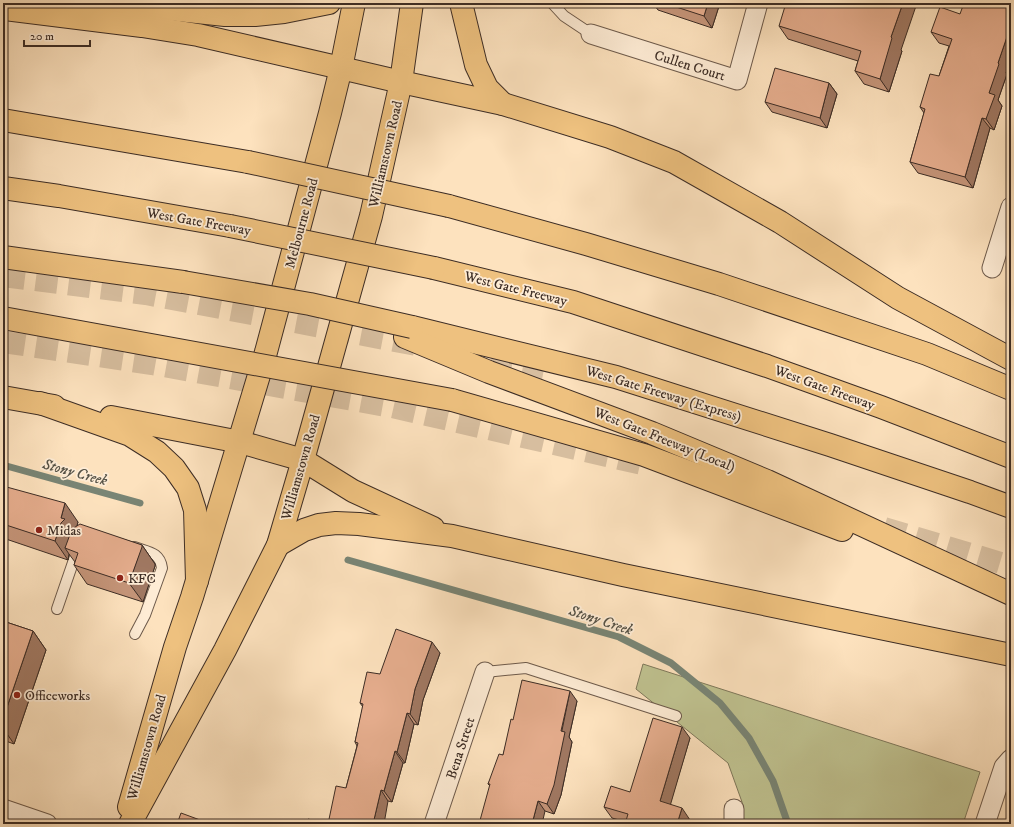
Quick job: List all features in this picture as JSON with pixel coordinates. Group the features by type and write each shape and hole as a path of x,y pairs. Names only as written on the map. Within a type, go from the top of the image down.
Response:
{"main road":[{"path":"4,9 73,4 113,3 225,15 254,15 284,12 329,3"},
{"name":"Melbourne Road","path":"240,442 266,352 341,68 354,3"},
{"path":"401,82 412,3"},
{"path":"461,3 476,65 487,88 503,104"},
{"path":"4,9 142,26 198,35 503,104 610,137 674,162 780,222 898,298 1011,359"},
{"name":"Williamstown Road","path":"130,824 225,650 278,546 371,216 401,82"},
{"path":"3,120 248,162 449,206 586,244 718,284 927,354 1011,389"},
{"name":"West Gate Freeway","path":"3,188 59,196 230,226 434,268 573,302 882,407 1011,457"},
{"name":"West Gate Freeway (Local)","path":"3,257 183,282 310,304 409,332 489,372 652,433 759,478 1005,591"},
{"path":"3,318 452,400 644,455 1005,591"},
{"name":"West Gate Freeway (Express)","path":"409,332 616,377 830,445 1011,507"},
{"path":"3,397 240,442 303,460 353,491 452,536"},
{"path":"40,404 130,435 157,452 174,468 188,488 196,510 197,581"},
{"name":"Williamstown Road","path":"124,824 175,648 240,442"},
{"path":"278,546 304,530 319,525 336,523 359,524 452,536 623,575 1011,655"}],"street":[{"name":"Cullen Court","path":"590,34 737,80 758,3"},
{"path":"992,268 1011,207"},
{"name":"Bena Street","path":"434,824 485,672"},
{"path":"985,824 1004,767 1011,759"},
{"path":"3,809 47,824"}],"lane":[{"path":"552,3 564,16 590,34"},
{"path":"57,609 80,544 84,541"},
{"path":"127,545 156,555 161,560 162,568 145,615 135,634"},
{"path":"485,672 526,668 676,716"}],"green space":[{"path":"643,664 980,772 963,824 743,824 742,802 728,763 636,689"}],"building":[{"path":"664,3 708,3 704,16"},
{"path":"786,3 903,3 891,37 892,38 880,79 855,71 861,51 779,26"},
{"path":"964,3 1011,3 1011,25 989,93 995,95 986,119 982,118 965,177 910,162 925,109 920,107 930,74 939,76 952,39 931,32 940,7 960,14"},
{"path":"775,68 829,83 820,118 765,102"},
{"path":"3,486 65,503 61,518 65,519 61,523 55,541 3,524"},
{"path":"80,524 142,545 129,583 74,565 78,553 65,548 72,529"},
{"path":"3,621 33,631 3,719"},
{"path":"396,629 432,642 415,689 410,714 407,713 397,752 395,751 384,791 381,790 373,824 328,824 336,786 346,788 358,743 355,742 363,704 360,703 367,672 380,674"},
{"path":"522,680 570,691 561,731 565,732 554,785 547,804 538,801 532,824 479,824 490,784 488,784 499,754 503,755"},
{"path":"653,718 682,727 660,801 682,808 677,824 625,824 628,814 604,807 611,786 630,792"},
{"path":"181,813 211,824 177,824"},
{"path":"308,819 328,824 307,824"}],"waterway":[{"name":"Stony Creek","path":"3,465 140,503"},
{"name":"Stony Creek","path":"348,560 619,637 671,663 720,703 749,738 773,781 788,824"}],"tunnel":[{"path":"3,276 146,294 544,369"},
{"path":"3,342 152,364 392,407 642,464"},
{"path":"884,528 1011,566"}],"place":[{"name":"Midas","path":"39,530"},
{"name":"KFC","path":"120,578"},
{"name":"Officeworks","path":"17,695"}]}
